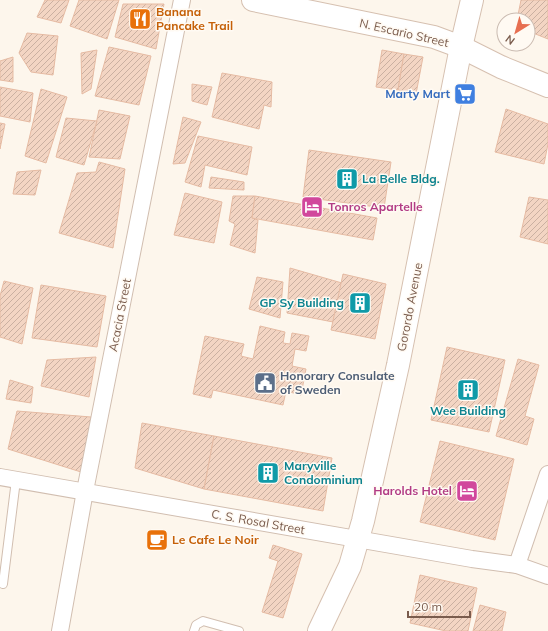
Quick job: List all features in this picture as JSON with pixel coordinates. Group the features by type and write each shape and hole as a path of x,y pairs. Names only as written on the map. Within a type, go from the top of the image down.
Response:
{"main road":[{"name":"N. Escario Street","path":"253,0 434,37 461,47 501,67 548,86"},
{"name":"Gorordo Avenue","path":"319,631 350,566 364,521 398,366 461,47 472,0"}],"street":[{"name":"Acacia Street","path":"60,631 85,491 182,0"},
{"path":"517,565 548,474"},
{"name":"C. S. Rosal Street","path":"0,477 472,560 517,565 548,576"}],"lane":[{"path":"3,584 16,480"},
{"path":"194,631 196,625 203,620 239,631"}],"building":[{"path":"45,0 69,0 61,23 37,17"},
{"path":"79,0 119,0 107,39 70,26"},
{"path":"521,0 548,0 548,39 536,34 536,12 519,12"},
{"path":"123,4 164,4 156,49 115,37"},
{"path":"27,33 58,36 53,75 31,72 19,53"},
{"path":"109,47 151,56 139,105 95,96"},
{"path":"97,50 91,89 82,94 81,53"},
{"path":"382,50 404,54 398,90 376,87"},
{"path":"404,54 423,57 416,94 398,90"},
{"path":"13,57 13,82 0,80 0,61"},
{"path":"222,73 272,82 271,107 264,105 259,129 212,117"},
{"path":"192,84 212,87 207,105 192,101"},
{"path":"0,87 33,93 30,122 0,116"},
{"path":"41,89 67,97 46,163 25,156"},
{"path":"506,109 548,124 548,144 544,164 495,152"},
{"path":"99,110 130,116 120,159 89,157"},
{"path":"183,117 201,122 185,163 173,164"},
{"path":"66,118 97,121 84,165 56,157"},
{"path":"0,123 5,124 0,149"},
{"path":"198,136 252,147 247,175 205,165 201,187 185,182"},
{"name":"La Belle Bldg.","path":"309,150 391,162 384,208 303,197"},
{"path":"99,162 125,169 113,248 59,233 77,173 96,172"},
{"path":"41,170 35,195 13,194 17,172"},
{"path":"211,177 244,182 244,190 209,188"},
{"path":"185,193 222,202 214,243 174,235"},
{"path":"233,196 255,196 252,218 258,220 255,253 230,245 235,224 229,221"},
{"path":"255,196 377,218 373,240 252,218"},
{"path":"529,197 548,200 548,244 520,237"},
{"path":"290,268 342,283 333,322 287,313"},
{"name":"GP Sy Building","path":"343,274 386,284 375,339 331,330"},
{"path":"257,277 283,282 280,318 249,309"},
{"path":"4,281 33,288 22,344 0,337 0,296"},
{"path":"41,285 106,296 97,347 32,338"},
{"path":"260,326 285,332 283,343 290,344 292,333 309,336 306,351 295,349 292,366 306,369 301,395 286,391 283,405 213,390 211,398 193,394 205,336 244,344 241,356 253,359"},
{"name":"Wee Building","path":"447,347 505,360 489,432 431,420"},
{"path":"96,357 89,397 41,386 47,360"},
{"path":"518,359 539,365 525,416 534,419 527,445 496,436"},
{"path":"10,380 33,387 31,403 6,399"},
{"path":"17,411 91,417 81,472 8,449"},
{"path":"142,423 214,436 204,489 135,468"},
{"name":"Maryville Condominium","path":"214,436 332,458 323,511 204,489"},
{"name":"Harolds Hotel","path":"440,441 514,459 495,540 420,522"},
{"path":"273,545 302,554 283,618 262,612 278,561 269,558"},
{"path":"420,575 477,588 468,631 446,631 410,623"},
{"path":"480,605 506,612 502,631 473,631"}],"place":[{"name":"Banana Pancake Trail","path":"140,19"},
{"name":"Marty Mart","path":"465,94"},
{"name":"La Belle Bldg.","path":"347,179"},
{"name":"Tonros Apartelle","path":"312,207"},
{"name":"GP Sy Building","path":"360,303"},
{"name":"Honorary Consulate of Sweden","path":"265,383"},
{"name":"Wee Building","path":"468,390"},
{"name":"Maryville Condominium","path":"268,473"},
{"name":"Harolds Hotel","path":"467,491"},
{"name":"Le Cafe Le Noir","path":"157,540"}]}
